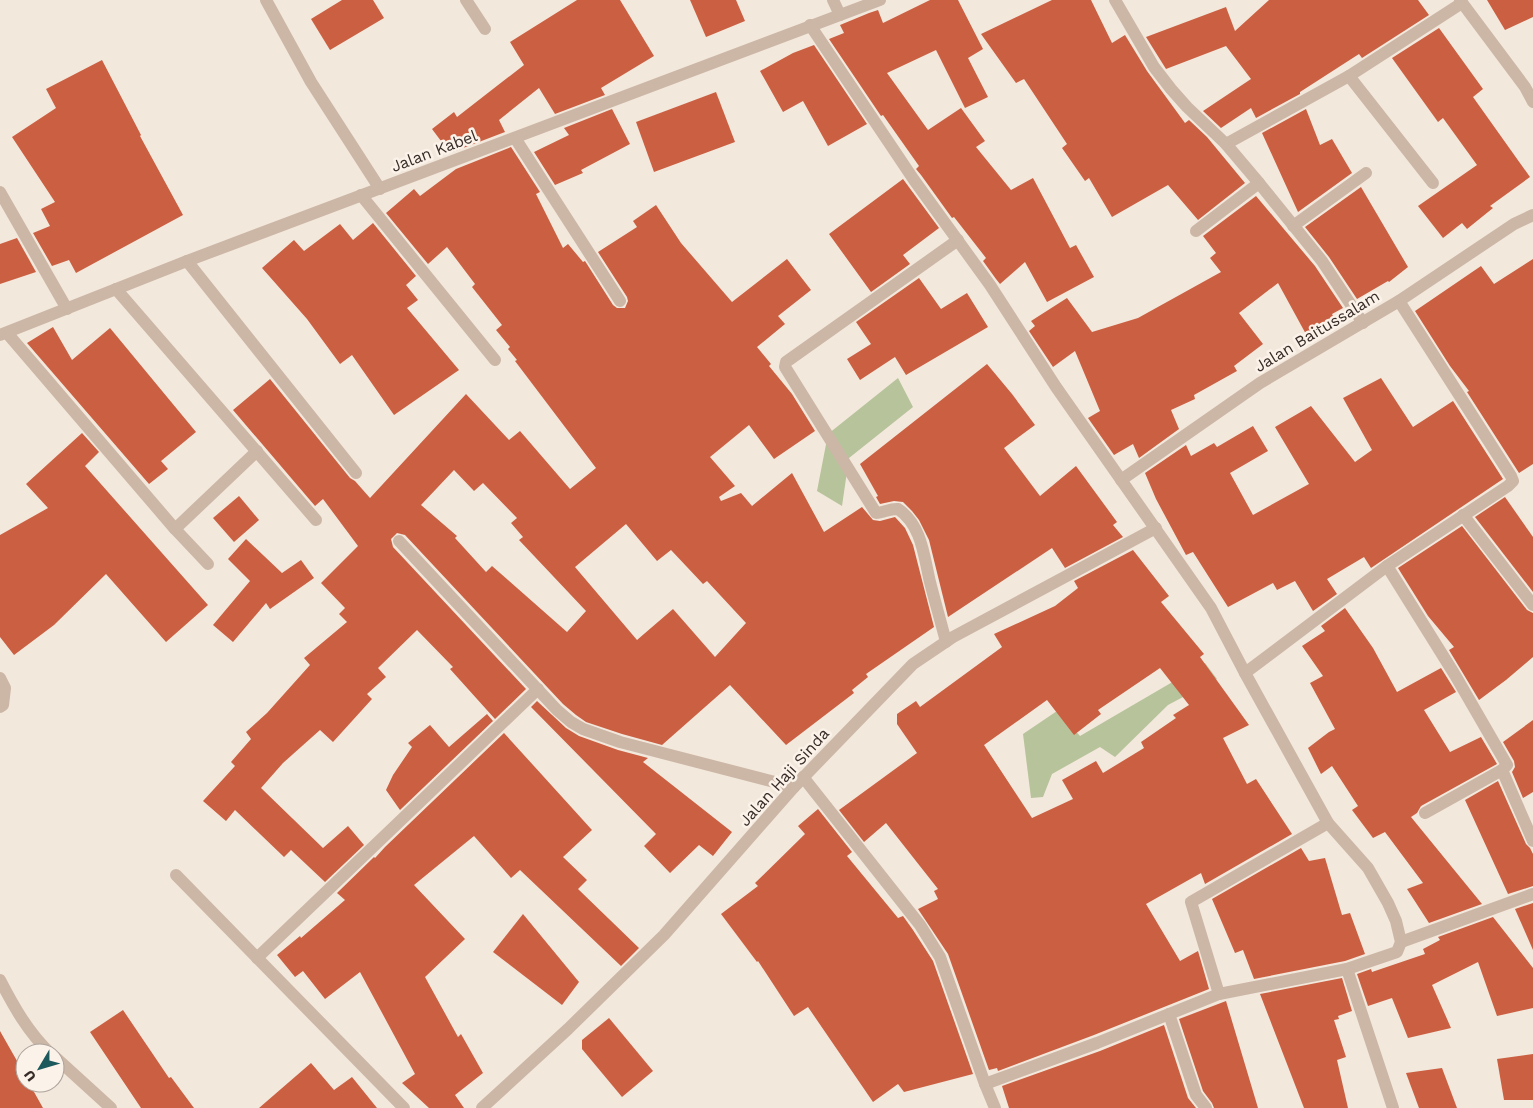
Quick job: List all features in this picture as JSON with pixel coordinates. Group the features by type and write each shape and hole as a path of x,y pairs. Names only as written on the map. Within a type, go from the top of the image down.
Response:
{"street":[{"path":"266,0 311,82 380,189"},
{"path":"466,0 485,29"},
{"path":"833,0 840,14"},
{"name":"Jalan Kabel","path":"4,334 187,261 880,0"},
{"path":"1115,0 1154,67 1187,107 1226,144 1259,183 1322,261 1363,323"},
{"path":"1226,144 1349,76 1461,1 1529,85 1533,102"},
{"path":"810,25 914,180 990,285 1056,387 1211,608 1328,823 1368,868 1388,903 1396,921 1401,942 1397,952 1347,969 1218,994 1097,1043 985,1084"},
{"path":"1349,76 1433,183"},
{"path":"515,138 620,301"},
{"path":"1293,226 1366,173"},
{"path":"1196,231 1259,183"},
{"path":"0,192 67,309"},
{"path":"362,195 495,360"},
{"name":"Jalan Baitussalam","path":"1121,480 1260,383 1399,301 1514,224 1533,215"},
{"path":"946,642 922,544 912,524 898,509 894,508 882,513 876,513 785,367 786,362 958,240"},
{"path":"187,261 356,473"},
{"path":"116,289 316,520"},
{"path":"1245,673 1387,566 1513,481 1399,301"},
{"path":"4,334 208,564"},
{"path":"175,529 257,451"},
{"path":"1463,515 1533,605"},
{"name":"Jalan Haji Sinda","path":"482,1108 568,1029 664,935 798,782 913,664 946,642 1156,528"},
{"path":"399,541 571,722 583,729 620,742 798,782 920,925 940,957 995,1108"},
{"path":"1387,566 1507,765 1502,770 1425,812"},
{"path":"0,678 5,688 3,705 0,708"},
{"path":"257,958 538,689"},
{"path":"1502,770 1533,841"},
{"path":"1218,994 1191,902 1328,823"},
{"path":"176,875 404,1108"},
{"path":"1401,942 1533,894"},
{"path":"1347,969 1393,1108"},
{"path":"0,980 16,1011 40,1043"},
{"path":"1169,1014 1196,1095 1206,1108"},
{"path":"65,1066 111,1108"}],"green space":[{"path":"898,378 913,407 849,458 842,506 817,491 828,434"},
{"path":"1205,663 1217,679 1168,705 1115,757 1100,747 1052,774 1043,797 1031,798 1023,734 1057,711 1080,736"}],"building":[{"path":"342,0 373,0 384,18 330,50 311,19"},
{"path":"577,0 620,0 654,56 601,88 605,95 555,114 539,88 499,120 505,132 450,153 432,129 454,112 457,117 524,65 510,42"},
{"path":"690,0 736,0 745,21 706,37"},
{"path":"930,0 958,0 983,49 968,58 988,97 965,108 936,50 887,73 928,130 961,108 985,141 976,147 1011,190 1033,178 1070,248 1076,245 1094,277 1047,302 1025,262 1000,284 983,261 986,258 954,217 952,218 916,169 919,166 883,115 881,116 829,39 844,33 840,25 869,13 878,10 883,23"},
{"path":"1052,0 1091,0 1112,43 1125,35 1147,71 1185,123 1189,120 1207,137 1245,183 1198,220 1168,185 1112,217 1089,178 1085,181 1062,148 1067,144 1024,79 1016,83 981,34"},
{"path":"1269,0 1418,0 1429,15 1362,58 1359,54 1300,92 1300,94 1256,118 1251,108 1221,128 1203,111 1251,79 1226,46 1166,69 1146,37 1226,7 1235,31"},
{"path":"1487,0 1533,0 1533,17 1505,30"},
{"path":"1439,28 1483,89 1473,97 1530,177 1490,206 1493,208 1467,229 1462,223 1443,238 1418,206 1477,165 1443,118 1438,122 1392,58"},
{"path":"814,45 867,124 828,146 803,101 783,112 760,71 793,53"},
{"path":"102,60 140,136 183,215 76,273 69,260 52,266 33,233 50,226 41,209 55,202 12,137 56,108 46,89"},
{"path":"716,92 735,142 654,172 636,122"},
{"path":"612,109 630,144 581,170 583,173 555,185 534,152 569,135 564,128"},
{"path":"1306,109 1320,145 1332,139 1352,173 1298,212 1262,133"},
{"path":"511,147 540,192 536,194 563,248 568,244 583,262 585,261 613,305 617,308 625,308 628,301 627,297 598,252 637,227 633,221 656,205 681,243 732,302 787,259 811,290 778,316 785,324 757,347 771,364 769,366 792,394 815,431 774,459 749,425 710,457 735,486 719,497 721,501 741,493 752,506 792,473 824,532 862,507 873,520 880,521 895,517 905,528 913,545 934,627 866,674 868,677 852,690 854,693 786,745 730,685 662,745 586,722 576,715 563,704 405,535 397,533 391,539 393,547 526,689 495,719 450,669 453,667 417,630 378,668 386,677 367,694 372,699 333,742 320,730 283,763 261,788 323,848 348,826 364,845 325,882 291,850 284,857 235,810 226,821 203,801 235,766 231,762 251,739 246,732 267,713 310,665 304,658 347,622 339,614 345,608 321,583 358,546 323,499 315,506 233,410 270,379 350,478 370,498 466,394 509,440 520,431 570,489 596,468 515,361 517,360 508,349 510,347 496,330 502,325 472,287 475,284 447,247 428,264 386,213 414,189 420,196 456,169","holes":["454,470 474,491 483,483 517,518 511,523 523,537 519,540 586,611 567,632 492,566 486,572 455,538 457,536 421,505","626,524 657,561 671,550 703,584 707,581 746,623 715,657 673,609 637,640 575,567"]},
{"path":"903,179 939,228 903,255 910,264 871,292 829,234"},
{"path":"1361,187 1408,267 1389,282 1357,299 1329,257 1305,227"},
{"path":"1256,196 1315,266 1343,308 1332,314 1335,320 1307,336 1278,283 1239,313 1263,344 1234,366 1237,371 1194,395 1195,399 1171,410 1179,429 1139,458 1133,444 1114,455 1088,418 1100,411 1075,351 1053,367 1029,331 1035,326 1031,321 1067,298 1092,332 1138,318 1221,272 1210,258 1216,253 1203,236"},
{"path":"373,223 416,276 406,285 418,300 407,308 459,370 394,415 352,355 340,364 307,319 262,268 294,240 304,251 340,224 353,240"},
{"path":"17,238 36,272 0,284 0,244"},
{"path":"1533,259 1533,464 1519,473 1467,392 1469,391 1450,366 1415,311 1481,266 1494,284"},
{"path":"919,278 941,309 967,293 988,327 906,375 895,357 860,380 847,359 871,344 856,322"},
{"path":"53,327 72,360 110,328 196,432 161,461 168,469 149,484 27,343"},
{"path":"987,364 1035,425 1004,448 1040,496 1076,466 1117,522 1113,525 1123,537 1065,568 1052,548 948,617 929,540 919,520 903,502 894,501 880,504 876,497 878,496 860,464"},
{"path":"1381,378 1413,427 1453,401 1503,479 1371,568 1364,557 1327,579 1337,594 1313,611 1295,581 1277,590 1273,583 1228,607 1193,552 1186,555 1156,499 1145,473 1186,445 1191,456 1214,443 1217,447 1253,426 1268,451 1230,473 1253,515 1309,484 1275,427 1311,406 1355,462 1372,450 1343,398"},
{"path":"82,433 99,452 85,466 208,605 166,642 106,574 54,625 14,655 0,637 0,535 48,508 26,484"},
{"path":"239,496 259,520 234,542 213,518"},
{"path":"1505,497 1533,537 1533,592 1475,517"},
{"path":"1462,526 1527,610 1533,613 1533,657 1479,700 1449,650 1454,647 1428,616 1398,568"},
{"path":"246,539 282,573 301,560 314,578 270,609 266,603 233,642 213,625 250,581 228,559"},
{"path":"1133,550 1169,596 1161,602 1204,654 1200,657 1249,725 1223,738 1247,784 1256,779 1292,834 1205,884 1201,873 1146,904 1180,961 1198,951 1209,989 998,1071 997,1068 989,1070 948,954 918,909 938,899 934,891 938,889 886,823 864,842 839,810 917,753 897,724 897,714 916,701 920,707 1002,647 994,634 1055,606 1078,588 1074,581","holes":["1160,668 1189,705 1173,715 1176,718 1141,742 1144,748 1103,773 1096,761 1062,780 1073,799 1032,818 984,745 1047,700 1074,735 1101,714 1098,710"]},
{"path":"1345,608 1373,648 1397,692 1441,668 1456,692 1424,710 1450,752 1481,737 1497,764 1421,806 1417,813 1411,817 1482,904 1429,923 1407,889 1423,883 1385,832 1373,838 1352,810 1358,806 1332,766 1321,774 1308,748 1335,729 1310,683 1323,676 1302,646 1325,631 1321,626"},
{"path":"537,701 566,728 579,736 648,758 643,762 732,832 713,856 699,845 670,873 644,846 656,834 531,707"},
{"path":"487,714 493,721 400,810 386,790 393,775 412,747 408,743 430,725 449,747"},
{"path":"1533,720 1533,792 1523,798 1512,772 1515,767 1514,761 1503,742"},
{"path":"504,733 592,830 563,857 587,880 578,889 639,948 621,966 520,870 511,878 474,836 414,885 465,939 425,977 458,1037 461,1034 483,1073 455,1095 464,1108 429,1108 402,1083 415,1074 360,972 325,999 303,971 295,977 277,955 300,936 301,938 345,900 337,893"},
{"path":"1498,781 1526,844 1533,854 1533,886 1508,894 1465,800"},
{"path":"818,809 852,852 847,856 898,918 903,916 933,961 973,1074 904,1092 898,1084 873,1102 808,1007 794,1016 758,961 721,914 758,886 755,883 805,834 798,826"},
{"path":"1301,848 1309,861 1325,858 1342,915 1350,913 1365,954 1345,961 1254,979 1243,950 1235,953 1212,899"},
{"path":"1533,903 1533,950 1515,909"},
{"path":"523,914 579,982 562,1005 493,952"},
{"path":"1493,917 1533,968 1533,1008 1497,1016 1478,962 1432,985 1451,1028 1408,1038 1392,998 1368,1006 1357,974 1371,969 1372,972 1425,954 1423,949 1440,940 1438,937"},
{"path":"1342,978 1352,1011 1338,1016 1339,1019 1334,1020 1346,1057 1337,1060 1348,1108 1304,1108 1260,994"},
{"path":"1226,1001 1258,1108 1214,1108 1203,1091 1179,1019"},
{"path":"123,1010 169,1078 171,1077 194,1108 141,1108 90,1032"},
{"path":"609,1018 653,1071 622,1097 582,1049 582,1040"},
{"path":"1164,1025 1188,1098 1196,1108 1009,1108 1002,1086 1100,1051"},
{"path":"0,1031 15,1057 15,1093 35,1093 43,1108 0,1108"},
{"path":"1533,1054 1533,1100 1504,1100 1497,1059"},
{"path":"311,1063 334,1090 352,1077 377,1108 259,1108"},
{"path":"1442,1068 1457,1108 1419,1108 1406,1073"}]}
